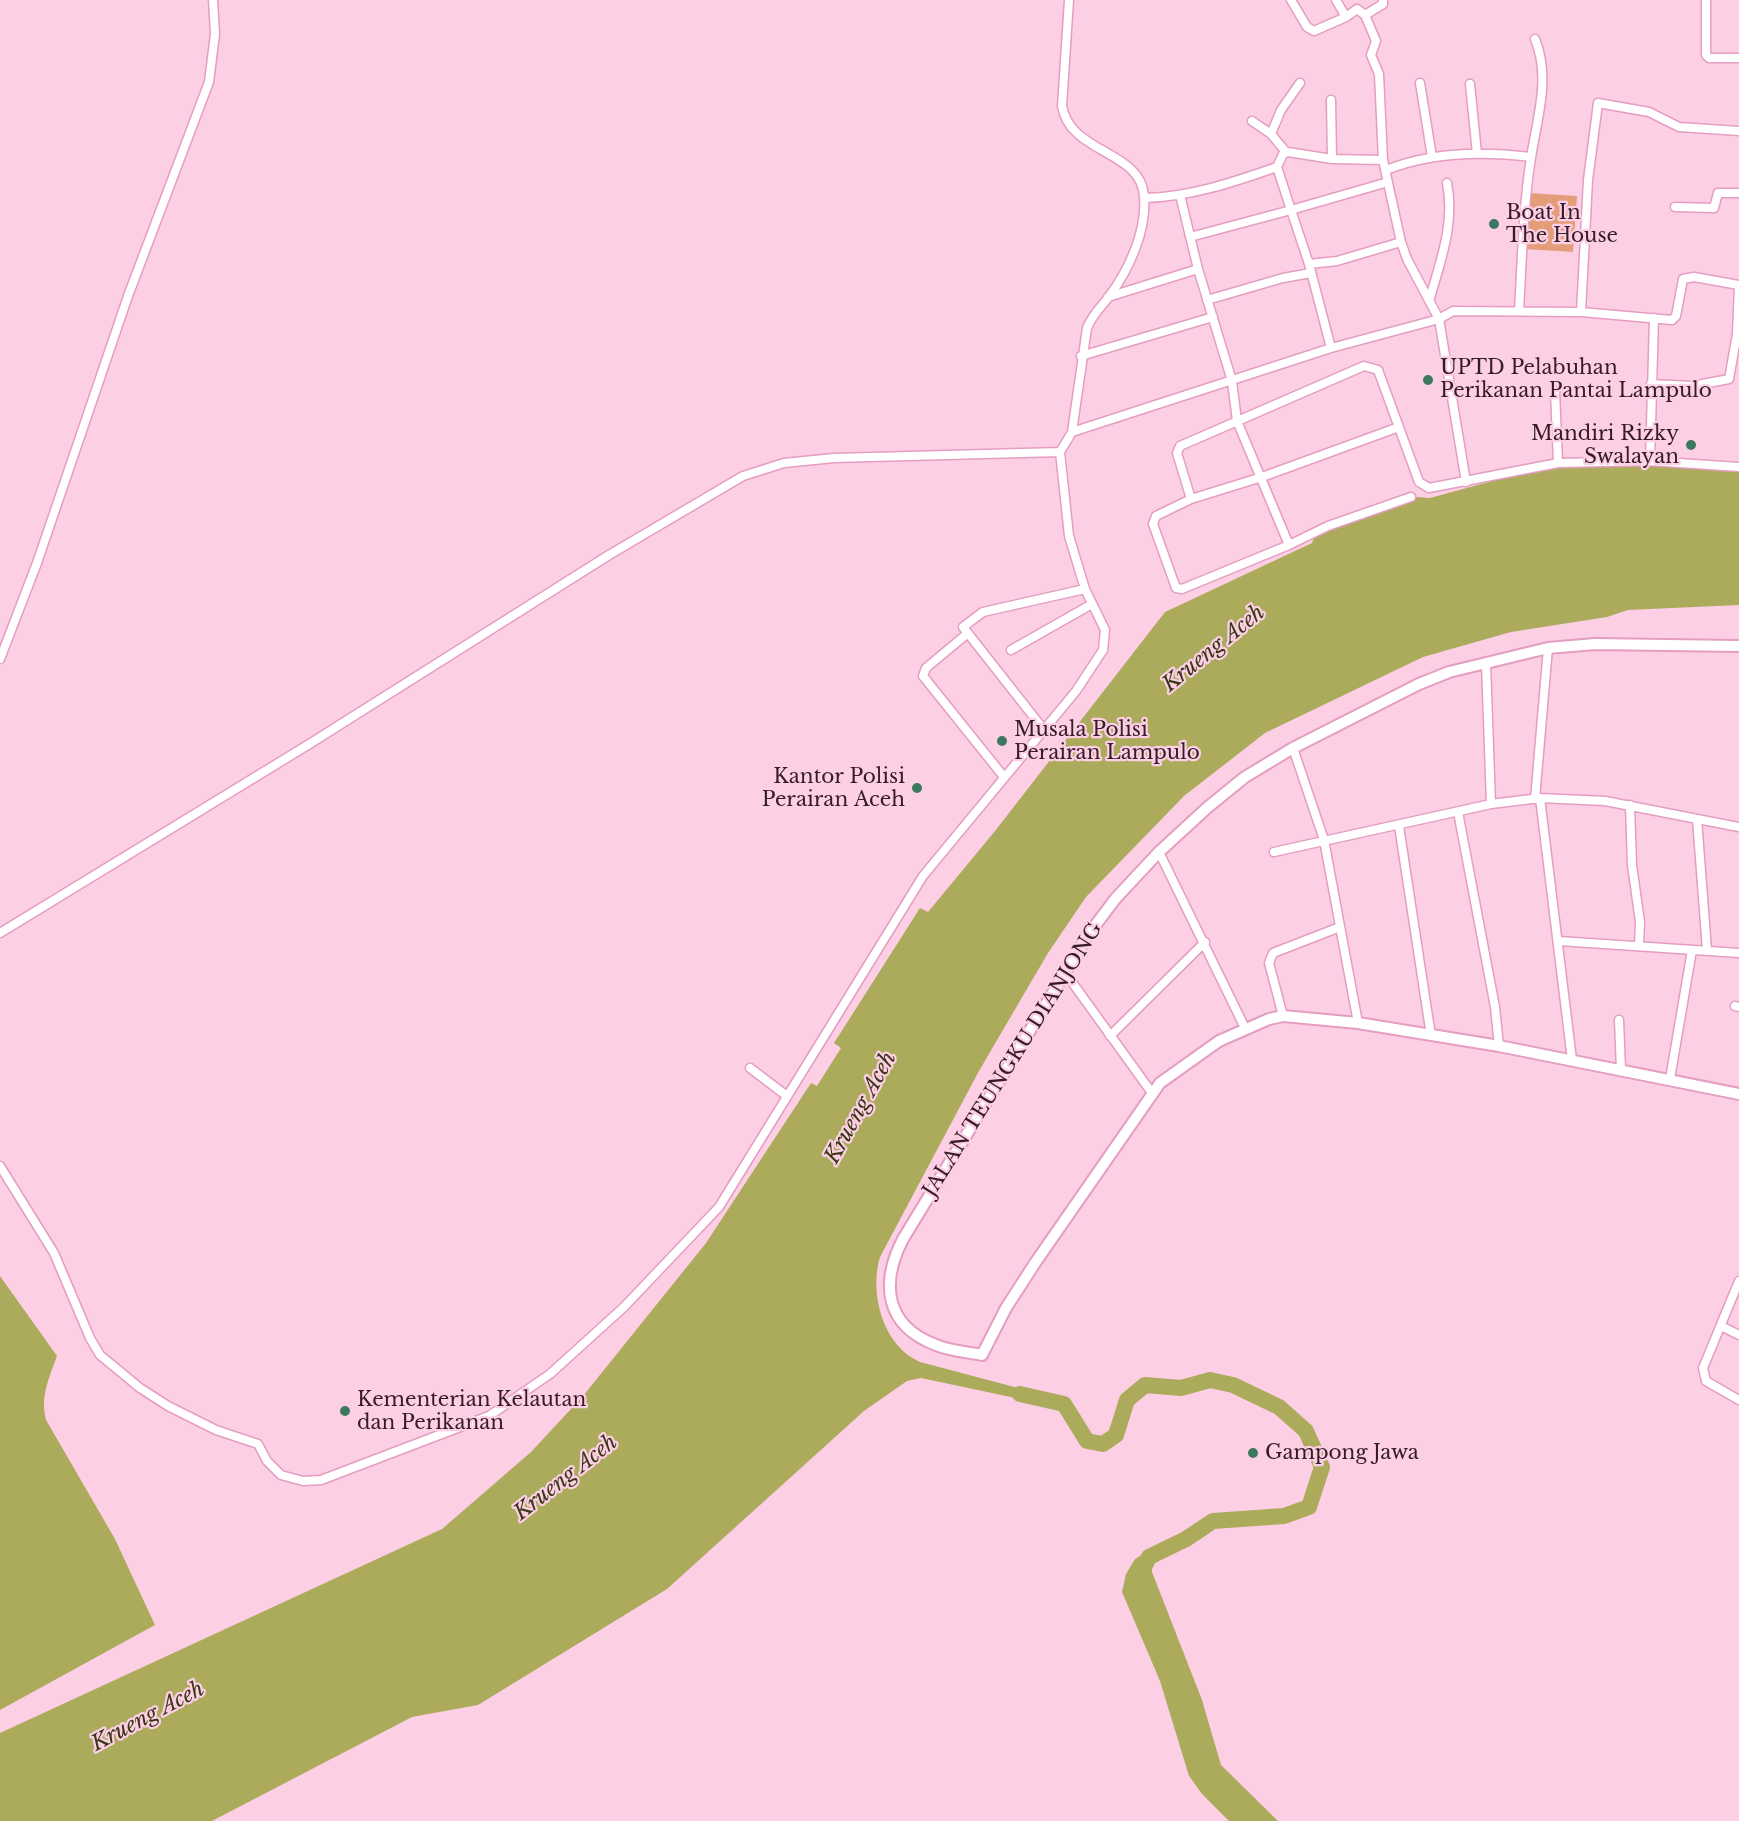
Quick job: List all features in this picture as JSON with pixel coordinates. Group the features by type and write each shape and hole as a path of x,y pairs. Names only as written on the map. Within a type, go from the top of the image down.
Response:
{"street":[{"path":"0,659 37,563 128,296 209,82 215,34 213,0"},
{"path":"0,1166 54,1253 90,1338 100,1355 140,1388 168,1406 216,1430 258,1444 267,1461 281,1474 312,1481 321,1480 481,1420 527,1392 550,1374 650,1282 719,1207 918,885 1088,675 1105,645 1105,630 1085,589 1072,550 1060,452 1072,432 1081,356 1092,316 1108,297 1132,256 1144,221 1145,198 1143,186 1134,172 1072,131 1064,120 1062,106 1069,0"},
{"path":"1291,0 1307,27 1314,31 1346,17 1357,9 1365,15 1376,42 1371,55 1379,74 1383,160 1401,242 1407,259 1430,298 1439,319 1466,482"},
{"path":"1336,0 1346,17"},
{"path":"1365,15 1383,4 1383,0"},
{"path":"1706,0 1706,55 1709,58 1739,58"},
{"path":"1519,311 1531,158 1543,78 1540,52 1535,39"},
{"path":"1420,82 1432,157"},
{"path":"1271,134 1281,110 1300,83"},
{"path":"1470,84 1477,154"},
{"path":"1331,100 1332,159"},
{"path":"1581,312 1588,180 1599,102 1648,112 1679,127 1739,131"},
{"path":"1252,121 1271,134 1286,152 1332,159 1383,160"},
{"path":"1145,198 1180,195 1232,183 1277,167 1286,152"},
{"path":"1386,170 1406,162 1432,157 1504,154 1531,158"},
{"path":"1277,167 1309,264 1331,348"},
{"path":"1190,237 1389,182"},
{"path":"1430,298 1448,235 1451,204 1447,183"},
{"path":"1675,207 1714,208 1718,193 1739,193"},
{"path":"1180,195 1198,269 1232,381 1237,421 1289,546"},
{"path":"1309,264 1337,261 1401,242"},
{"path":"1108,297 1198,269"},
{"path":"1207,300 1283,278 1311,273"},
{"path":"1072,432 1331,348 1439,319 1453,311 1581,312 1675,318 1682,281 1687,277 1739,285 1737,334 1729,379 1692,386 1651,384"},
{"path":"1081,356 1213,317"},
{"path":"1650,461 1654,318"},
{"path":"1191,499 1177,448 1364,366 1378,370 1419,482 1423,485 1438,488 1558,464 1650,461 1739,468"},
{"path":"1555,392 1558,464"},
{"path":"1399,427 1262,477 1191,499 1167,510 1153,520 1178,589 1289,546 1328,526 1411,497"},
{"path":"0,933 311,743 599,561 743,476 784,464 834,458 1060,452"},
{"path":"1044,730 963,627 983,612 1085,589"},
{"path":"1011,650 1092,603"},
{"path":"968,633 926,668 923,676 1004,777"},
{"name":"JALAN TEUNGKU DIANJONG","path":"1152,1093 1035,1263 990,1336 982,1355 939,1346 914,1334 903,1324 894,1311 890,1296 891,1266 903,1239 1064,971 1106,911 1160,852 1227,792 1293,748 1419,684 1449,672 1548,648 1595,644 1739,646"},
{"path":"1548,648 1538,798 1559,941 1572,1060"},
{"path":"1486,663 1491,804"},
{"path":"1293,748 1324,840 1358,1023"},
{"path":"1274,852 1491,804 1538,798 1576,798 1630,805 1739,827"},
{"path":"1630,805 1632,865 1640,922 1639,945"},
{"path":"1458,812 1495,1007 1499,1046"},
{"path":"1697,819 1707,950"},
{"path":"1399,826 1431,1036"},
{"path":"1160,852 1245,1028"},
{"path":"1283,1016 1269,963 1273,953 1340,927"},
{"path":"1559,941 1739,953"},
{"path":"1110,1036 1205,942"},
{"path":"1670,1079 1692,950"},
{"path":"1064,971 1152,1093 1171,1073 1219,1041 1245,1028 1283,1016 1358,1023 1499,1046 1739,1094"},
{"path":"1619,1020 1621,1070"},
{"path":"750,1068 787,1096"},
{"path":"1739,1281 1705,1361 1704,1374 1706,1381 1739,1400"},
{"path":"1721,1326 1739,1335"}],"shaded area":[{"path":"1528,193 1577,196 1573,252 1524,249"}],"water":[{"name":"Krueng Aceh","path":"1645,464 1739,469 1739,605 1628,610 1607,617 1511,632 1423,657 1265,733 1184,796 1086,897 1048,953 979,1071 880,1257 876,1287 882,1317 888,1332 907,1354 920,1362 1041,1394 1039,1403 921,1378 907,1381 864,1411 667,1589 478,1705 412,1717 212,1821 0,1821 0,1733 442,1529 531,1452 583,1396 706,1243 811,1083 817,1086 841,1048 834,1043 920,908 928,912 995,831 1165,612 1312,543 1316,533 1418,497 1430,498 1543,467"},
{"path":"0,1276 57,1356 45,1395 46,1420 115,1539 155,1625 0,1710"},
{"path":"1148,1551 1152,1572 1202,1700 1221,1765 1278,1821 1229,1821 1202,1794 1189,1776 1160,1681 1122,1592 1126,1574 1135,1559"}],"waterway":[{"path":"1020,1394 1064,1404 1087,1441 1103,1444 1116,1435 1127,1400 1145,1385 1181,1388 1210,1380 1233,1385 1279,1407 1306,1431 1322,1467 1309,1507 1284,1516 1213,1521 1186,1539 1149,1557 1140,1576"}],"place":[{"name":"Boat In The House","path":"1494,224"},
{"name":"UPTD Pelabuhan Perikanan Pantai Lampulo","path":"1428,380"},
{"name":"Mandiri Rizky Swalayan","path":"1691,445"},
{"name":"Musala Polisi Perairan Lampulo","path":"1002,741"},
{"name":"Kantor Polisi Perairan Aceh","path":"917,788"},
{"name":"Kementerian Kelautan dan Perikanan","path":"345,1411"},
{"name":"Gampong Jawa","path":"1253,1453"}]}
